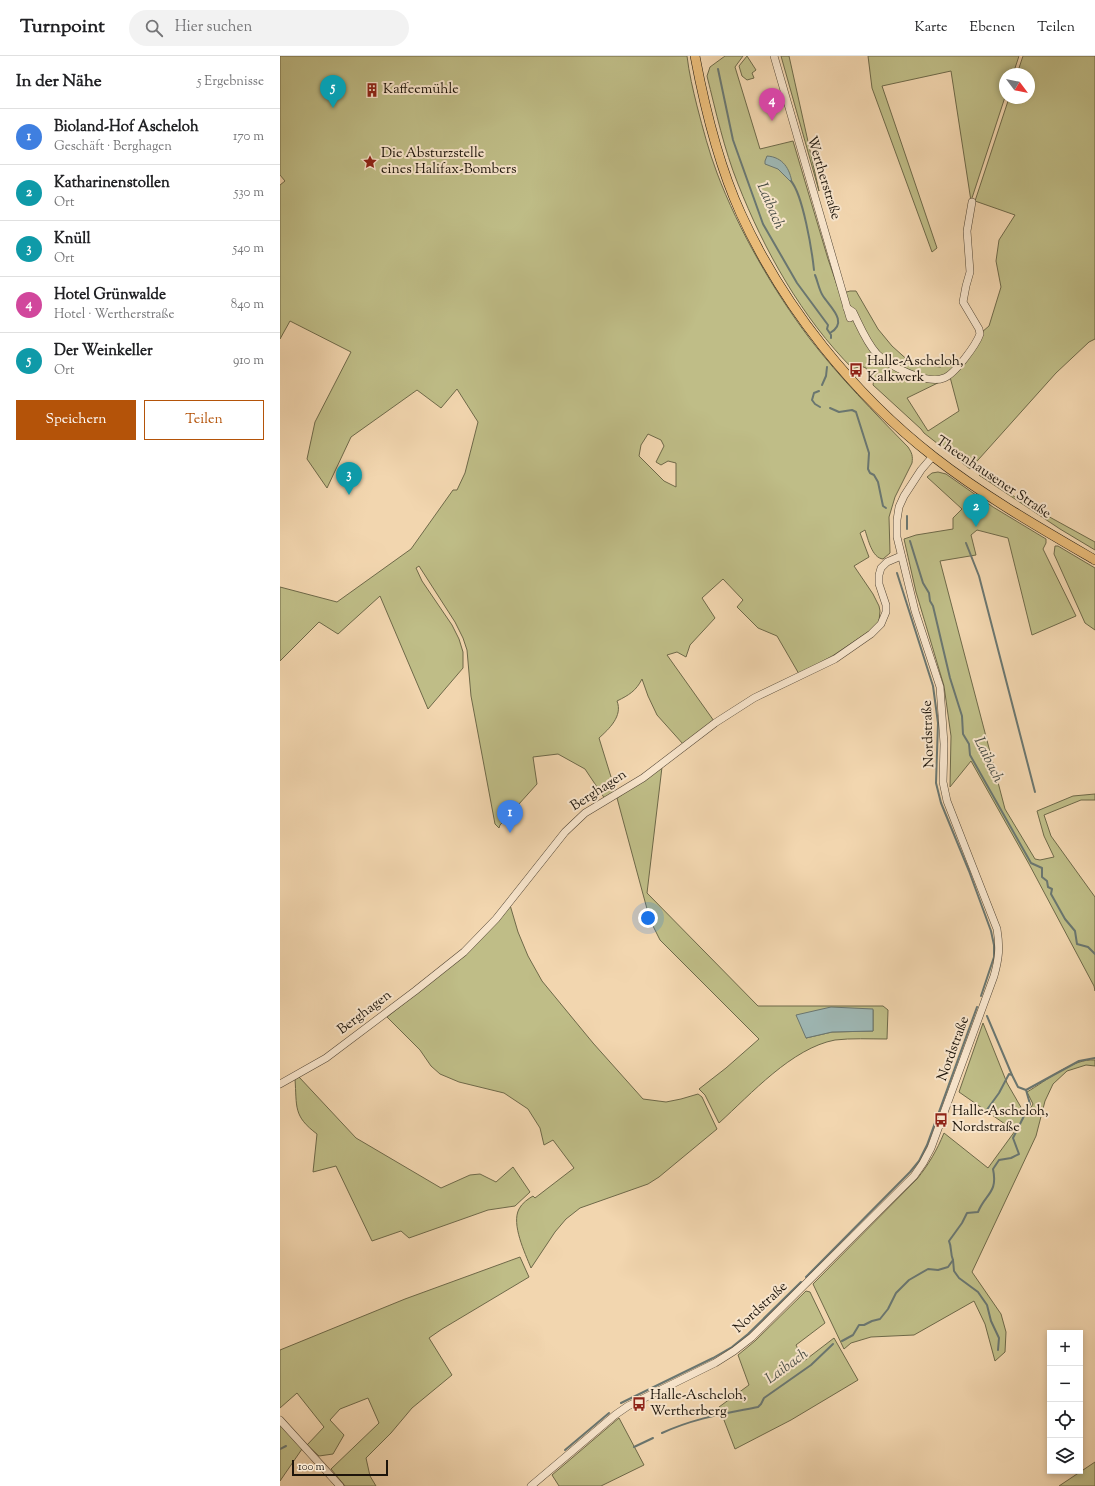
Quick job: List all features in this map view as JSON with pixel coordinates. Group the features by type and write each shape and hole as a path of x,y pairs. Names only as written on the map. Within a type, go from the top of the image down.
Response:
{"main road":[{"name":"Theenhausener Straße","path":"697,56 706,105 727,179 741,214 767,264 815,336 860,389 890,419 933,456 997,501 1095,560"}],"street":[{"name":"Wertherstraße","path":"774,56 850,318"},
{"name":"Wertherstraße","path":"847,308 853,312 873,349 885,361 918,376 938,380 950,375 970,351 980,334 979,329 963,302 970,272 968,231 972,202"},
{"name":"Nordstraße","path":"531,1486 615,1415 628,1406 715,1363 752,1337 914,1176 931,1148 994,976 999,957 1000,944 997,929 947,801 943,782 944,744 940,687 915,611 897,537 899,507 904,496 921,470 933,456"},
{"name":"Berghagen","path":"280,1084 326,1058 416,991 464,952 496,919 565,832 585,813 643,778 715,723 754,698 835,659 871,634 881,624 886,612 886,605 879,584 881,568 887,562 901,556"},
{"path":"280,1420 340,1486"}],"shaded area":[{"path":"280,56 687,56 697,106 714,165 746,238 783,301 810,339 845,381 908,447 911,453 912,463 895,497 889,517 890,553 883,559 879,558 871,548 865,530 860,533 869,557 854,566 873,594 879,606 879,621 871,630 834,655 799,674 777,636 758,628 737,607 743,600 723,579 702,598 715,618 690,645 686,657 677,652 667,655 714,721 683,744 657,715 642,679 632,692 617,701 617,717 607,731 599,738 616,793 605,799 585,769 558,754 533,757 537,784 500,825 499,828 495,824 471,696 467,650 455,622 419,566 416,568 422,581 452,625 459,639 463,652 463,668 428,709 380,596 338,634 319,622 280,661 280,587 337,602 411,549 453,490 457,490 465,473 478,422 457,389 441,408 417,390 351,437 327,488 307,459 315,422 351,352 290,321 280,339 280,185 285,181 280,175","holes":["648,434 661,440 664,446 656,462 661,465 668,461 676,463 676,487 664,481 639,456 641,445"]},
{"path":"725,56 743,56 735,67 760,149 793,141 840,294 856,291 878,329 892,346 912,364 941,367 946,362 958,364 982,332 989,326 1001,287 996,261 999,240 1015,215 975,201 1007,104 1035,104 1035,68 1019,68 1023,56 1095,56 1095,339 1089,342 1056,373 970,469 924,433 873,385 873,375 869,376 866,368 861,366 853,369 834,349 801,305 772,258 748,209 724,144 707,76 710,67","holes":["950,377 959,411 928,431 907,398"]},
{"path":"747,56 756,70 752,73 754,78 747,80 742,76 739,66"},
{"path":"781,56 789,56 819,191"},
{"path":"868,56 1019,56 1015,68 999,68 999,104 1003,104 971,201 951,71 882,86 937,248 932,252 872,88"},
{"path":"938,472 946,474 993,507 1046,539 1043,549 1076,616 1032,635 1008,538 977,530 971,535 976,555 940,561 1005,809 1035,859 1040,860 1054,857 1044,836 1037,811 1073,796 1095,794 1095,800 1081,800 1044,815 1051,836 1095,897 1095,991 1094,986 1029,864 971,761 950,787 951,736 944,686 916,592 904,539 916,535 953,529 953,518 962,509 927,477 932,473"},
{"path":"979,475 1035,509 1095,542 1095,550 1060,529"},
{"path":"1055,546 1058,546 1095,568 1095,630 1085,623 1054,554"},
{"path":"662,767 647,893 758,1006 883,1006 888,1010 887,1039 835,1040 803,1052 758,1086 719,1123 705,1095 699,1089 759,1039 660,940 650,920 617,798","holes":["873,1010 873,1031 832,1032 806,1038"]},
{"path":"510,905 518,932 528,956 542,981 593,1043 643,1099 666,1102 698,1094 702,1097 717,1129 659,1177 648,1184 580,1208 566,1219 555,1232 531,1268 522,1247 518,1230 517,1215 519,1209 527,1200 533,1196 535,1198 574,1168 553,1140 544,1145 540,1128 528,1109 504,1093 459,1082 440,1074 431,1066 420,1050 387,1017 416,994"},
{"path":"983,1023 1007,1083 1026,1116 1033,1104 1027,1092 1069,1066 1087,1060 1095,1060 1095,1066 1086,1065 1067,1071 1053,1084 1045,1101 1036,1136 972,1272 1001,1314 1006,1332 1005,1352 995,1361 985,1324 974,1301 914,1335 871,1337 851,1343 844,1349 813,1284 917,1179 932,1157 944,1133 988,1168 1015,1131 959,1092"},
{"path":"299,1077 356,1138 441,1188 470,1175 480,1174 496,1182 513,1167 530,1192 515,1206 488,1210 409,1238 401,1231 372,1241 336,1166 313,1172 317,1134 304,1122 298,1110 295,1079"},
{"path":"520,1257 529,1277 429,1338 452,1375 412,1408 391,1433 366,1458 370,1476 376,1486 345,1486 331,1469 379,1423 368,1398 340,1409 330,1420 344,1435 333,1454 319,1456 307,1445 324,1427 297,1393 280,1408 280,1350 405,1299"},
{"path":"806,1291 810,1292 825,1323 796,1345 804,1361 834,1338 858,1380 791,1420 735,1449 719,1407 749,1385 738,1355 755,1341"},
{"path":"619,1418 644,1465 601,1486 559,1486 552,1475"},
{"path":"280,1424 302,1449 280,1481"},
{"path":"1095,1462 1095,1486 1059,1486 1077,1474 1083,1474 1083,1470"}],"water":[{"path":"767,156 781,161 785,165 790,173 792,183 778,169 765,164"},
{"path":"831,1007 873,1009 873,1031 832,1032 806,1038 796,1015"}],"waterway":[{"name":"Laibach","path":"718,69 733,140 763,224 797,283 828,325 827,329 831,335 831,338"},
{"path":"791,181 803,210 814,270"},
{"path":"815,275 822,294 838,319 838,324 830,333"},
{"name":"Laibach","path":"822,385 826,376 827,367"},
{"name":"Laibach","path":"819,391 814,393 812,400 820,407"},
{"name":"Laibach","path":"830,408 839,412 852,410 856,412 869,453 868,469 878,482 883,506 886,508"},
{"name":"Laibach","path":"907,516 907,529"},
{"name":"Laibach","path":"910,541 923,583 929,593 930,601 933,606 950,678 962,716 963,734 969,744 970,755 1031,863 1042,868 1042,877 1047,881 1048,887 1052,889 1051,894 1065,919 1075,931 1077,944 1088,947 1095,954"},
{"path":"966,543 979,576 1035,792"},
{"path":"897,573 933,686 938,723 936,783 941,803 969,871 991,931 994,945 994,957 981,996"},
{"path":"806,1277 910,1172 919,1161 927,1145 977,1007"},
{"path":"987,1016 1012,1075"},
{"name":"Laibach","path":"842,1341 853,1335 859,1325 864,1325 880,1319 888,1309 896,1293 909,1280 928,1269 938,1270 948,1267 953,1260 949,1241 962,1223 967,1213 978,1212 993,1188 993,1169 999,1160 1011,1158 1019,1154 1013,1138 1030,1104 1026,1090 1079,1061 1095,1058"},
{"name":"Laibach","path":"986,1111 999,1093 1009,1074 1012,1075 1018,1087 1026,1090"},
{"name":"Laibach","path":"953,1260 954,1271 959,1278 978,1292 987,1305 991,1321 999,1338 998,1350"},
{"path":"621,1403 713,1358 732,1347 748,1334 801,1282"},
{"name":"Laibach","path":"662,1433 698,1420 758,1407 764,1398 811,1365 833,1344"},
{"path":"565,1450 609,1413"},
{"name":"Laibach","path":"634,1447 653,1438"},
{"path":"280,1449 286,1446"}],"place":[{"name":"Kaffeemühle","path":"372,90"},
{"name":"Der Weinkeller","path":"333,108"},
{"name":"Hotel Grünwalde","path":"772,121"},
{"name":"Die Absturzstelle eines Halifax-Bombers","path":"370,162"},
{"name":"Halle-Ascheloh, Kalkwerk","path":"856,370"},
{"name":"Knüll","path":"349,495"},
{"name":"Katharinenstollen","path":"976,527"},
{"name":"Bioland-Hof Ascheloh","path":"510,833"},
{"name":"Halle-Ascheloh, Nordstraße","path":"941,1120"},
{"name":"Halle-Ascheloh, Wertherberg","path":"639,1404"}]}
